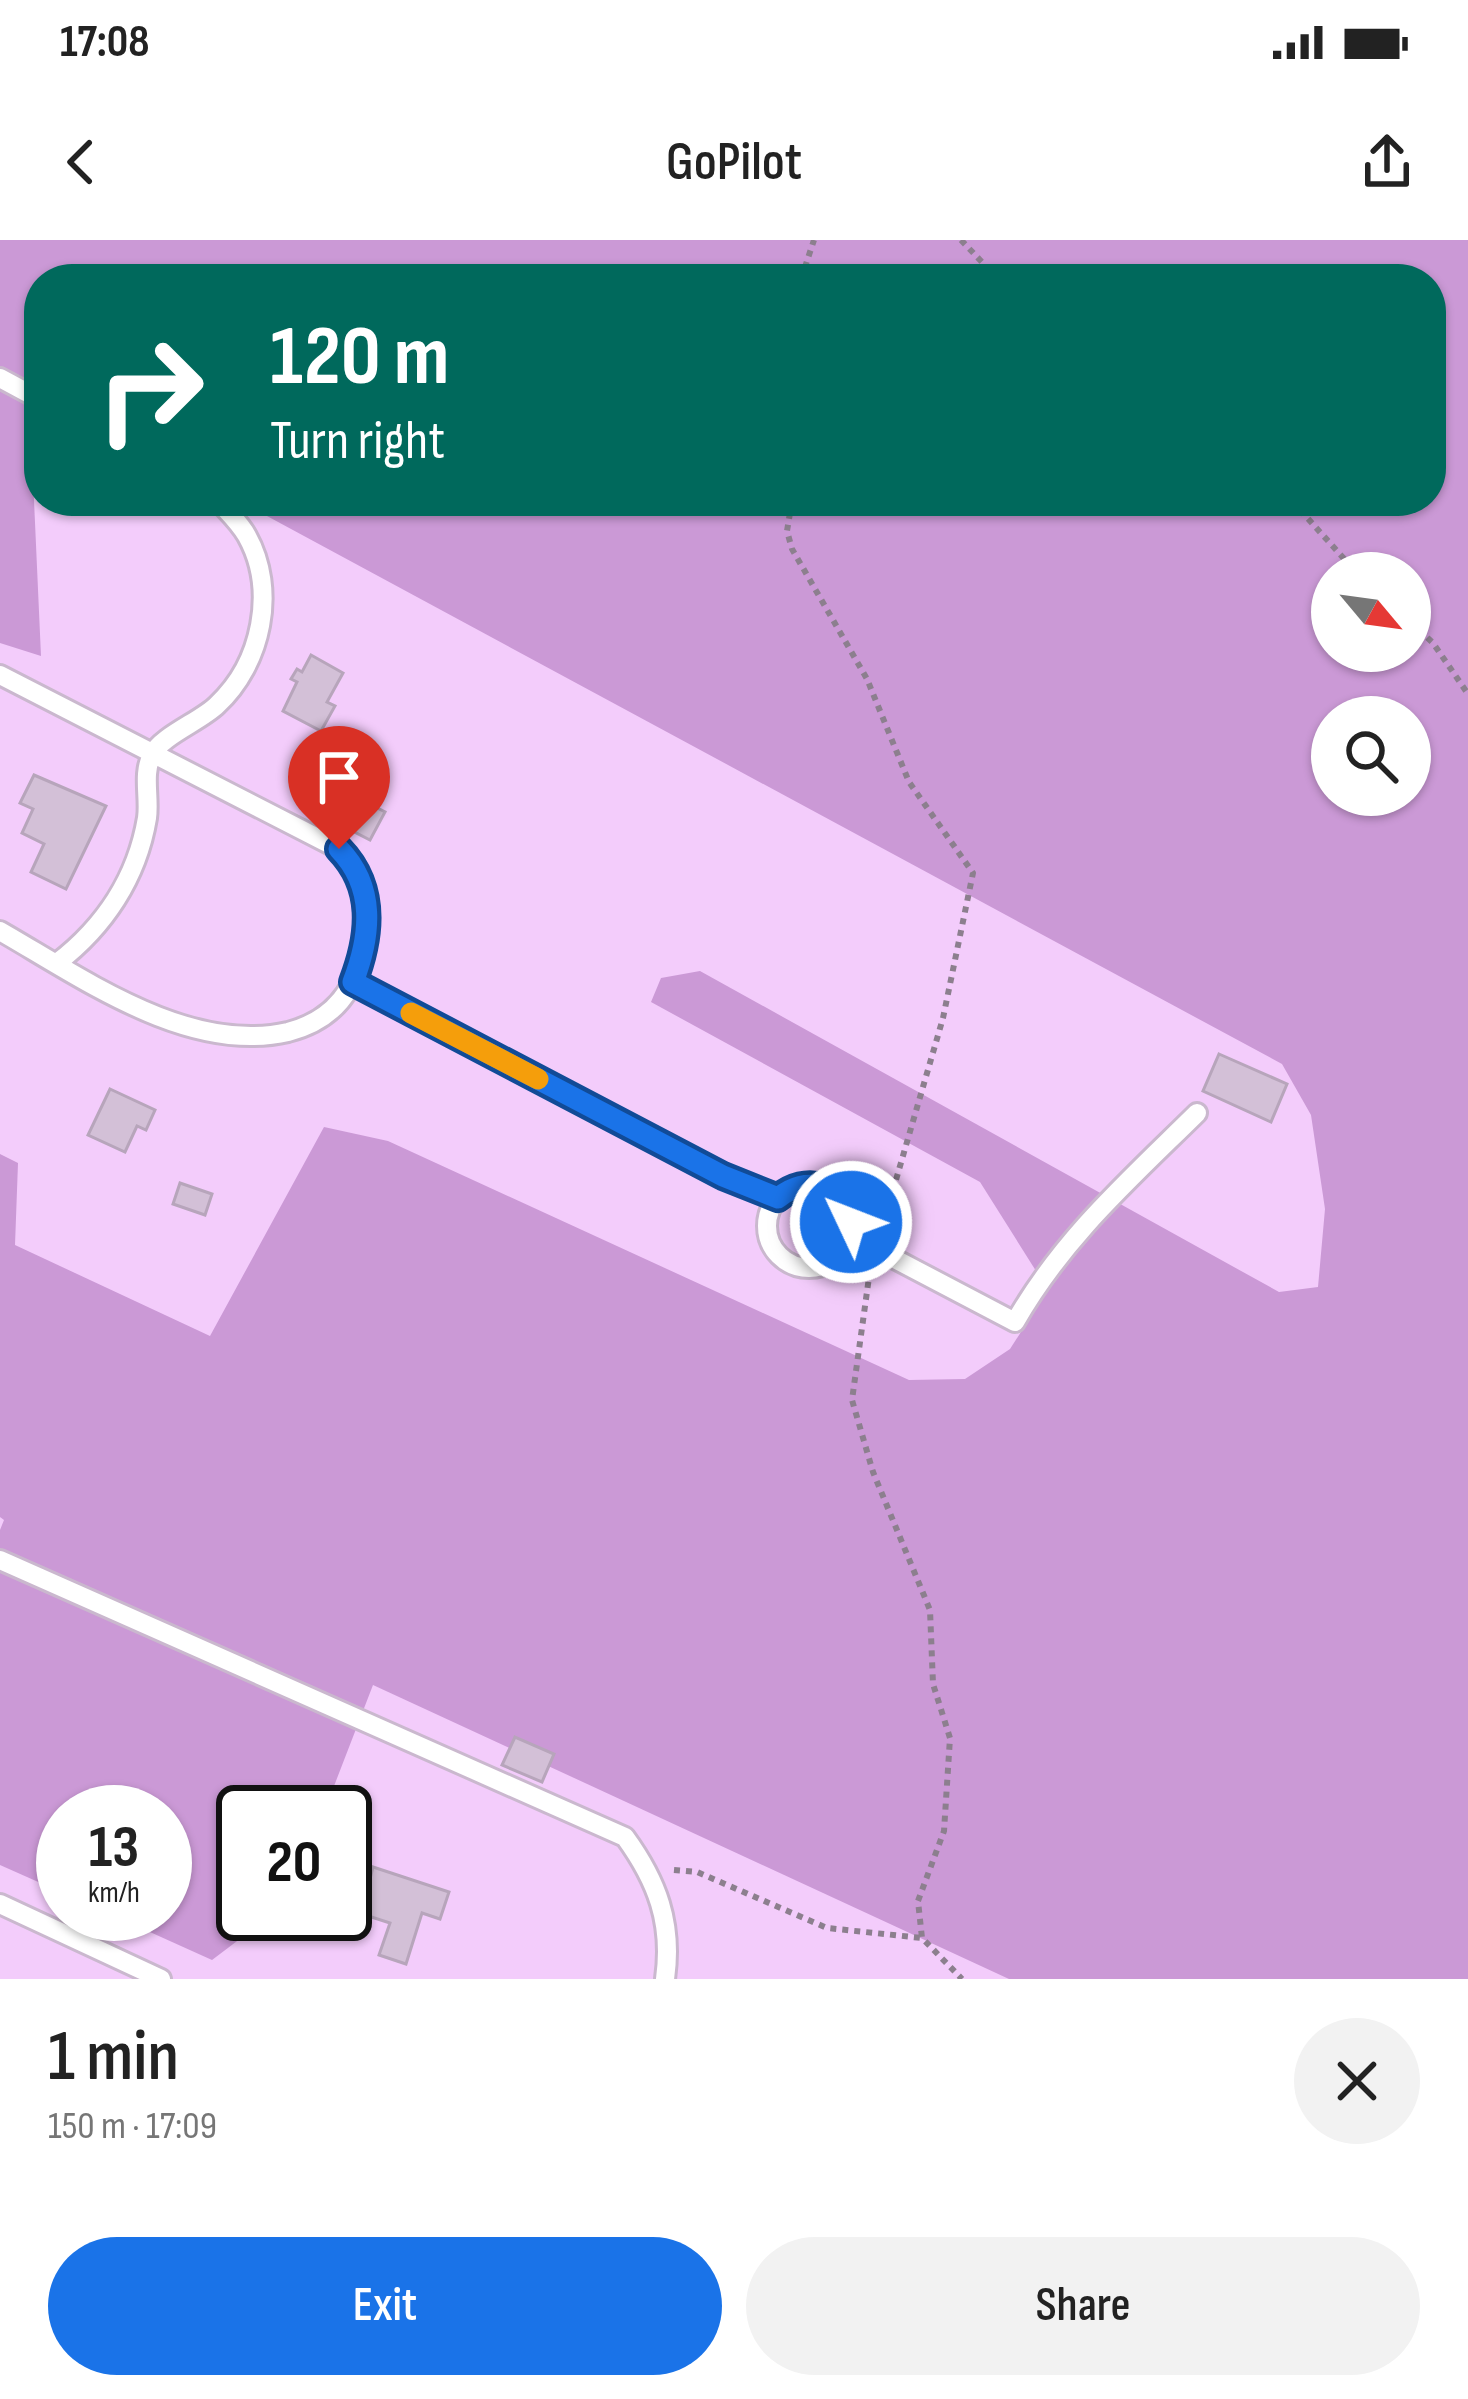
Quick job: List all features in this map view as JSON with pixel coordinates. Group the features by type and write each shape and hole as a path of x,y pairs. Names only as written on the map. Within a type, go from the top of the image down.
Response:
{"lane":[{"path":"57,963 102,921 122,891 141,847 153,751 216,707 252,654 262,619 263,583 245,532 231,516"},
{"path":"0,675 339,849 355,866 368,904 364,945 353,982 340,1003 305,1028 275,1035 196,1030 156,1015 0,931"},
{"path":"353,982 723,1176 778,1198"},
{"path":"850,1235 1015,1322 1042,1275 1076,1232 1197,1113"},
{"path":"802,1184 829,1189 848,1209 850,1235 845,1249 824,1267 810,1269 784,1261 774,1250 766,1223 778,1198 802,1184"},
{"path":"0,1560 625,1837 660,1894 666,1925 665,1979"},
{"path":"0,1904 161,1979"}],"path":[{"path":"961,240 984,264"},
{"path":"1306,516 1339,552"},
{"path":"1431,641 1468,694"},
{"path":"647,1867 697,1872 826,1928 922,1937"}],"shaded area":[{"path":"0,240 1468,240 1468,1979 0,1979"},
{"path":"0,240 1468,240 1468,1979 1009,1979 373,1685 334,1785 216,1785 216,1941 237,1941 212,1960 170,1941 192,1941 192,1785 36,1785 36,1881 0,1865 0,1530 4,1520 0,1517 0,1154 18,1163 15,1245 210,1336 324,1127 388,1141 909,1380 965,1379 1010,1349 1048,1290 980,1182 651,1002 661,978 700,971 1279,1292 1318,1287 1325,1209 1311,1115 1282,1064 267,516 1446,516 1446,264 24,264 24,516 35,516 41,656 0,643"}],"building":[{"path":"311,655 343,673 327,702 335,706 321,731 283,711 297,682 291,679 297,669 302,672"},
{"path":"34,775 106,806 66,889 31,872 44,844 22,833 33,809 20,803"},
{"path":"356,797 385,812 370,840 341,825"},
{"path":"1219,1054 1287,1084 1271,1122 1203,1091"},
{"path":"110,1089 155,1110 146,1130 137,1126 125,1152 88,1135"},
{"path":"180,1183 212,1194 205,1215 173,1204"},
{"path":"515,1737 554,1754 542,1782 502,1765"},
{"path":"373,1867 449,1892 440,1919 422,1913 406,1964 379,1955 390,1923 372,1917"}],"slow traffic":[{"path":"411,1013 538,1079"}],"route":[{"path":"339,849 355,866 368,904 364,945 353,982 723,1176 778,1198 802,1184 829,1189 848,1209 851,1222"}]}
